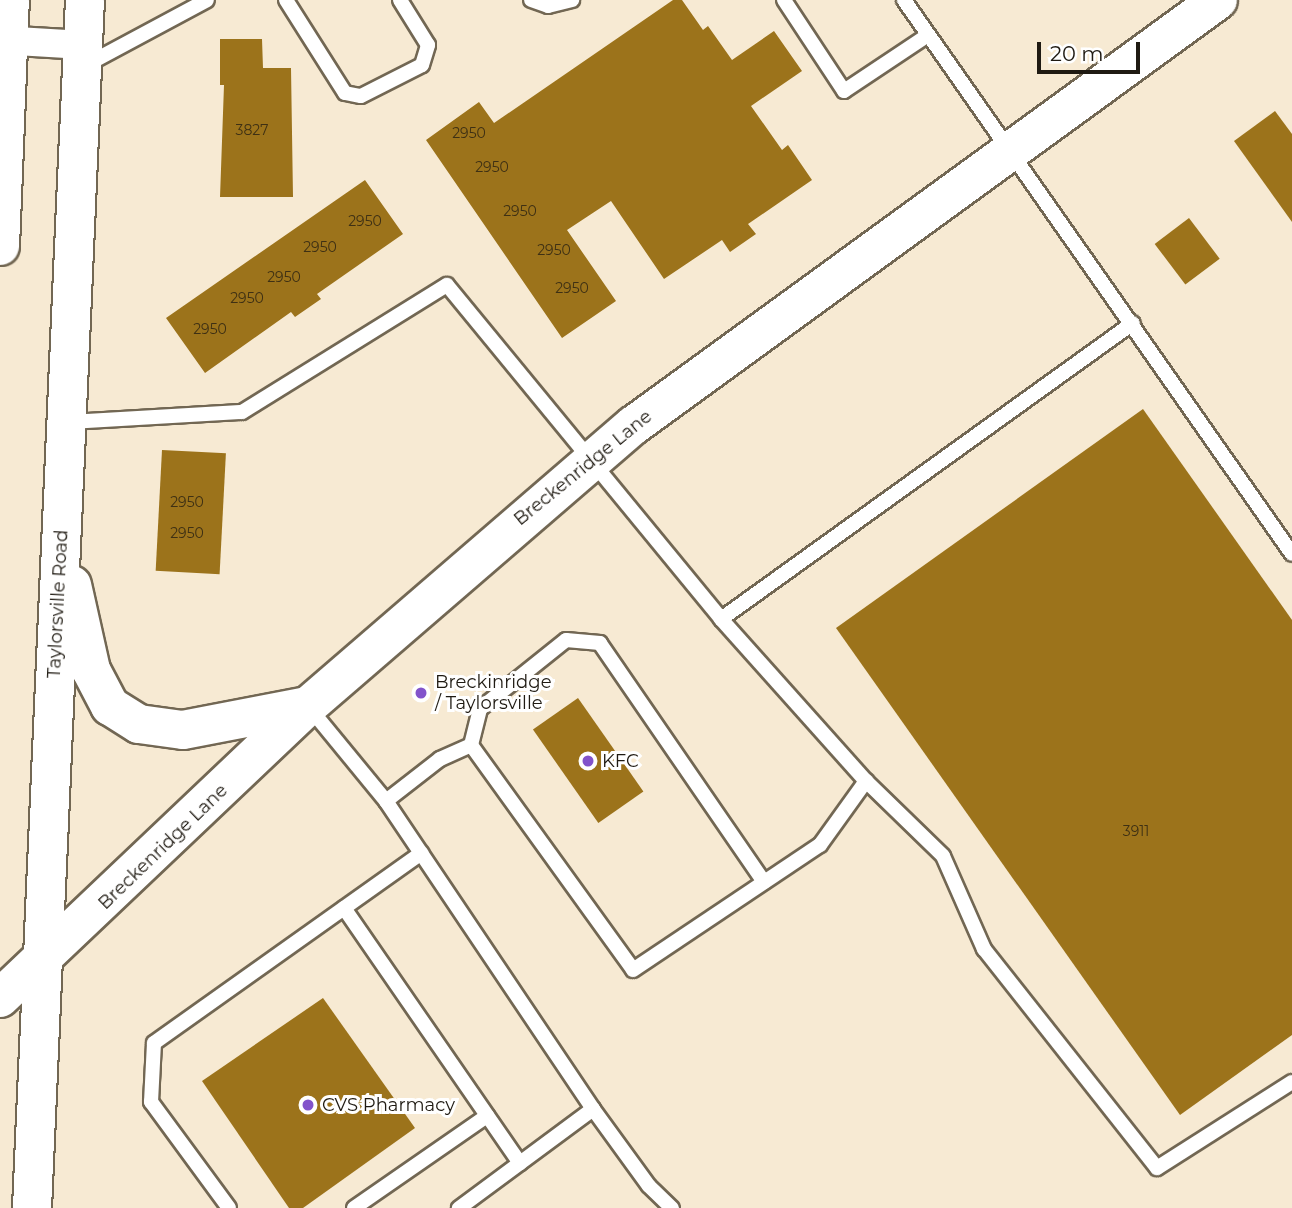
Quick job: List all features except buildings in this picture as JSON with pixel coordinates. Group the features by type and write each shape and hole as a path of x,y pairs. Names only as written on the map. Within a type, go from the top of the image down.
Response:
{"main road":[{"path":"0,246 4,40 10,0"},
{"name":"Taylorsville Road","path":"32,1208 40,964 85,0"},
{"name":"Breckenridge Lane","path":"0,998 40,964 308,706 696,376 1218,0"},
{"path":"61,536 91,670 110,706 139,724 183,730 308,706"}],"street":[{"path":"4,40 83,56"}],"lane":[{"path":"83,56 207,0"},
{"path":"286,0 345,93 361,96 422,65 428,45 400,0"},
{"path":"531,0 548,6 572,0"},
{"path":"784,0 844,91 928,35"},
{"path":"904,0 1007,151 1133,323 1292,554"},
{"path":"66,422 242,412 447,285 594,460 721,619 866,781 943,856 984,949 1157,1168 1292,1082"},
{"path":"721,619 1133,323"},
{"path":"764,882 600,643 566,640 480,709 471,745 633,970 820,845 866,781"},
{"path":"308,706 386,802 593,1109 649,1186 672,1208"},
{"path":"386,802 440,759 471,745"},
{"path":"229,1208 151,1102 154,1043 421,853"},
{"path":"344,908 520,1163"},
{"path":"459,1208 593,1109"},
{"path":"354,1208 488,1116"}],"place":[{"name":"Breckinridge / Taylorsville","path":"421,693"},
{"name":"KFC","path":"588,761"},
{"name":"CVS Pharmacy","path":"308,1105"}]}
